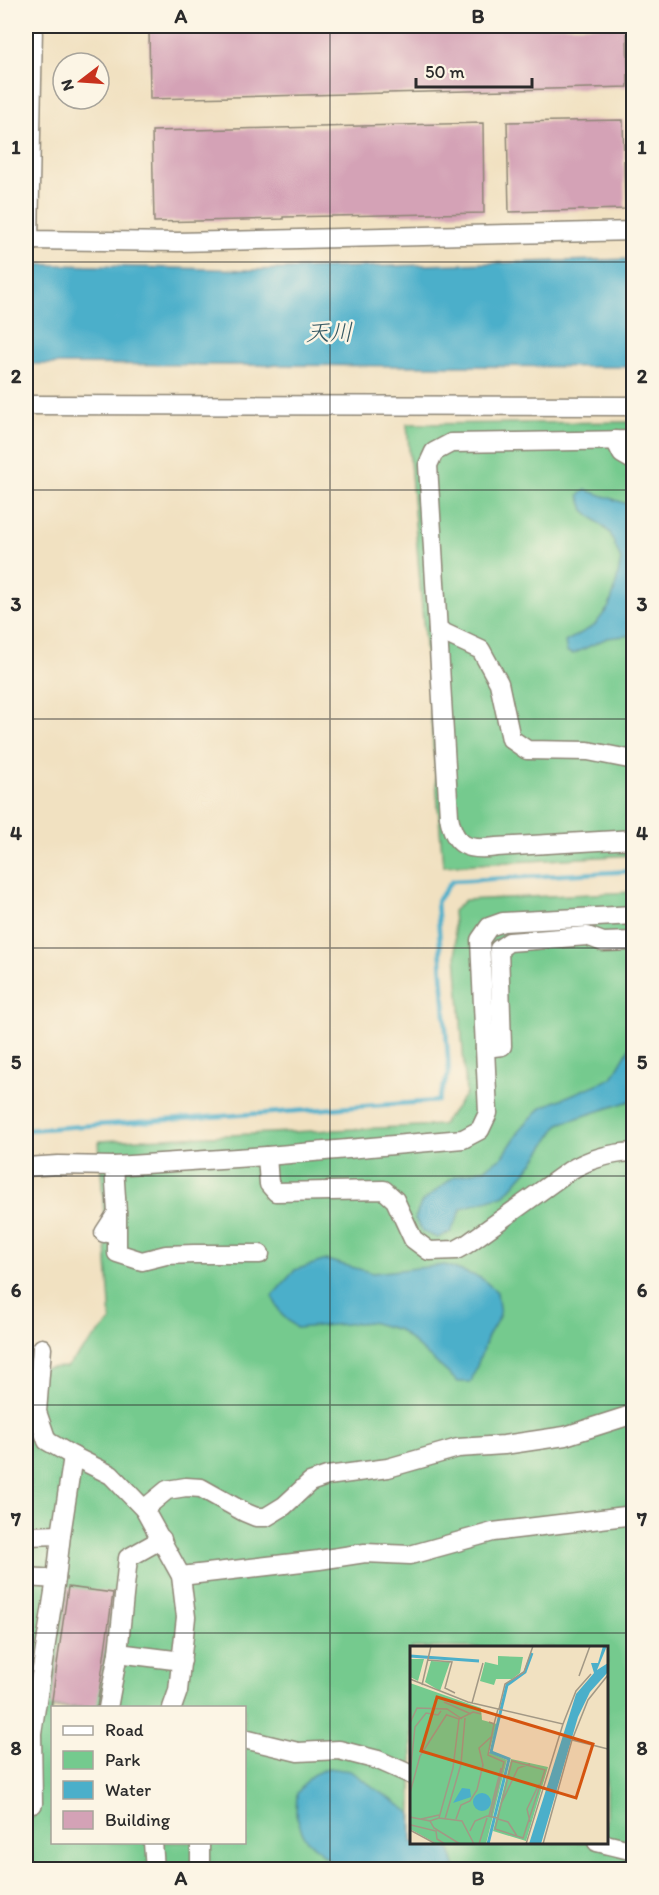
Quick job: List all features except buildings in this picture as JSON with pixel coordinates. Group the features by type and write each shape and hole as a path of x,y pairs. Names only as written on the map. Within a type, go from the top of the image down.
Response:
{"street":[{"path":"33,26 27,240 178,242 633,231"},
{"path":"26,405 633,406"},
{"path":"615,440 622,454 633,461"},
{"path":"633,440 451,442 434,452 428,465 449,816 452,832 460,843 480,850 633,839"},
{"path":"438,630 481,650 499,683 511,739 526,750 588,751 633,760"},
{"path":"26,1167 114,1166 267,1156 463,1139 480,1130 488,1113 480,940 489,927 503,922 633,915"},
{"path":"485,1048 502,1046 499,949 509,942 586,936 603,942 633,941"},
{"path":"267,1156 269,1184 276,1192 384,1190 395,1200 413,1239 429,1251 456,1250 467,1244 585,1161 633,1152"},
{"path":"114,1166 117,1253 142,1262 166,1255 261,1254"},
{"path":"104,1233 117,1214"},
{"path":"42,1348 37,1412 47,1441 111,1475 144,1509 181,1576 186,1617 178,1691 172,1706"},
{"path":"144,1509 167,1490 186,1487 201,1488 244,1512 256,1517 266,1517 284,1506 310,1482 327,1476 388,1468 458,1448 504,1445 565,1436 633,1414"},
{"path":"33,1804 28,1730 57,1580 61,1534 73,1456"},
{"path":"181,1576 365,1553 410,1555 493,1532 633,1515"},
{"path":"26,1536 61,1534"},
{"path":"108,1706 118,1653 128,1558 162,1539"},
{"path":"26,1577 57,1580"},
{"path":"118,1653 182,1661"},
{"path":"246,1739 298,1752 339,1750 378,1760 410,1775"},
{"path":"153,1844 155,1869"},
{"path":"200,1844 200,1869"},
{"path":"605,1844 633,1851"}],"green space":[{"path":"633,422 633,855 443,866 407,424"},
{"path":"633,892 633,1869 26,1869 26,1369 66,1367 111,1321 99,1141 442,1125 466,1094 453,911 465,900"}],"water":[{"name":"天川","path":"633,259 633,367 26,364 26,264 250,270"},
{"path":"586,490 633,506 633,635 607,638 573,654 567,652 565,642 594,626 609,607 621,560 610,533 584,510 579,495"},
{"path":"633,1029 633,1100 559,1124 533,1163 505,1195 462,1208 451,1232 438,1238 423,1232 415,1219 421,1203 454,1177 484,1169 503,1156 523,1126 542,1107 612,1078 630,1047"},
{"path":"326,1260 373,1273 445,1265 481,1278 497,1292 500,1315 488,1336 471,1382 458,1382 399,1330 370,1322 296,1328 281,1314 272,1296 295,1270"},
{"path":"328,1768 350,1771 410,1812 410,1844 448,1844 456,1869 339,1869 304,1837 296,1814 297,1793 312,1775"}],"waterway":[{"path":"26,1130 438,1101 449,1073 437,901 452,881 634,871"}]}
